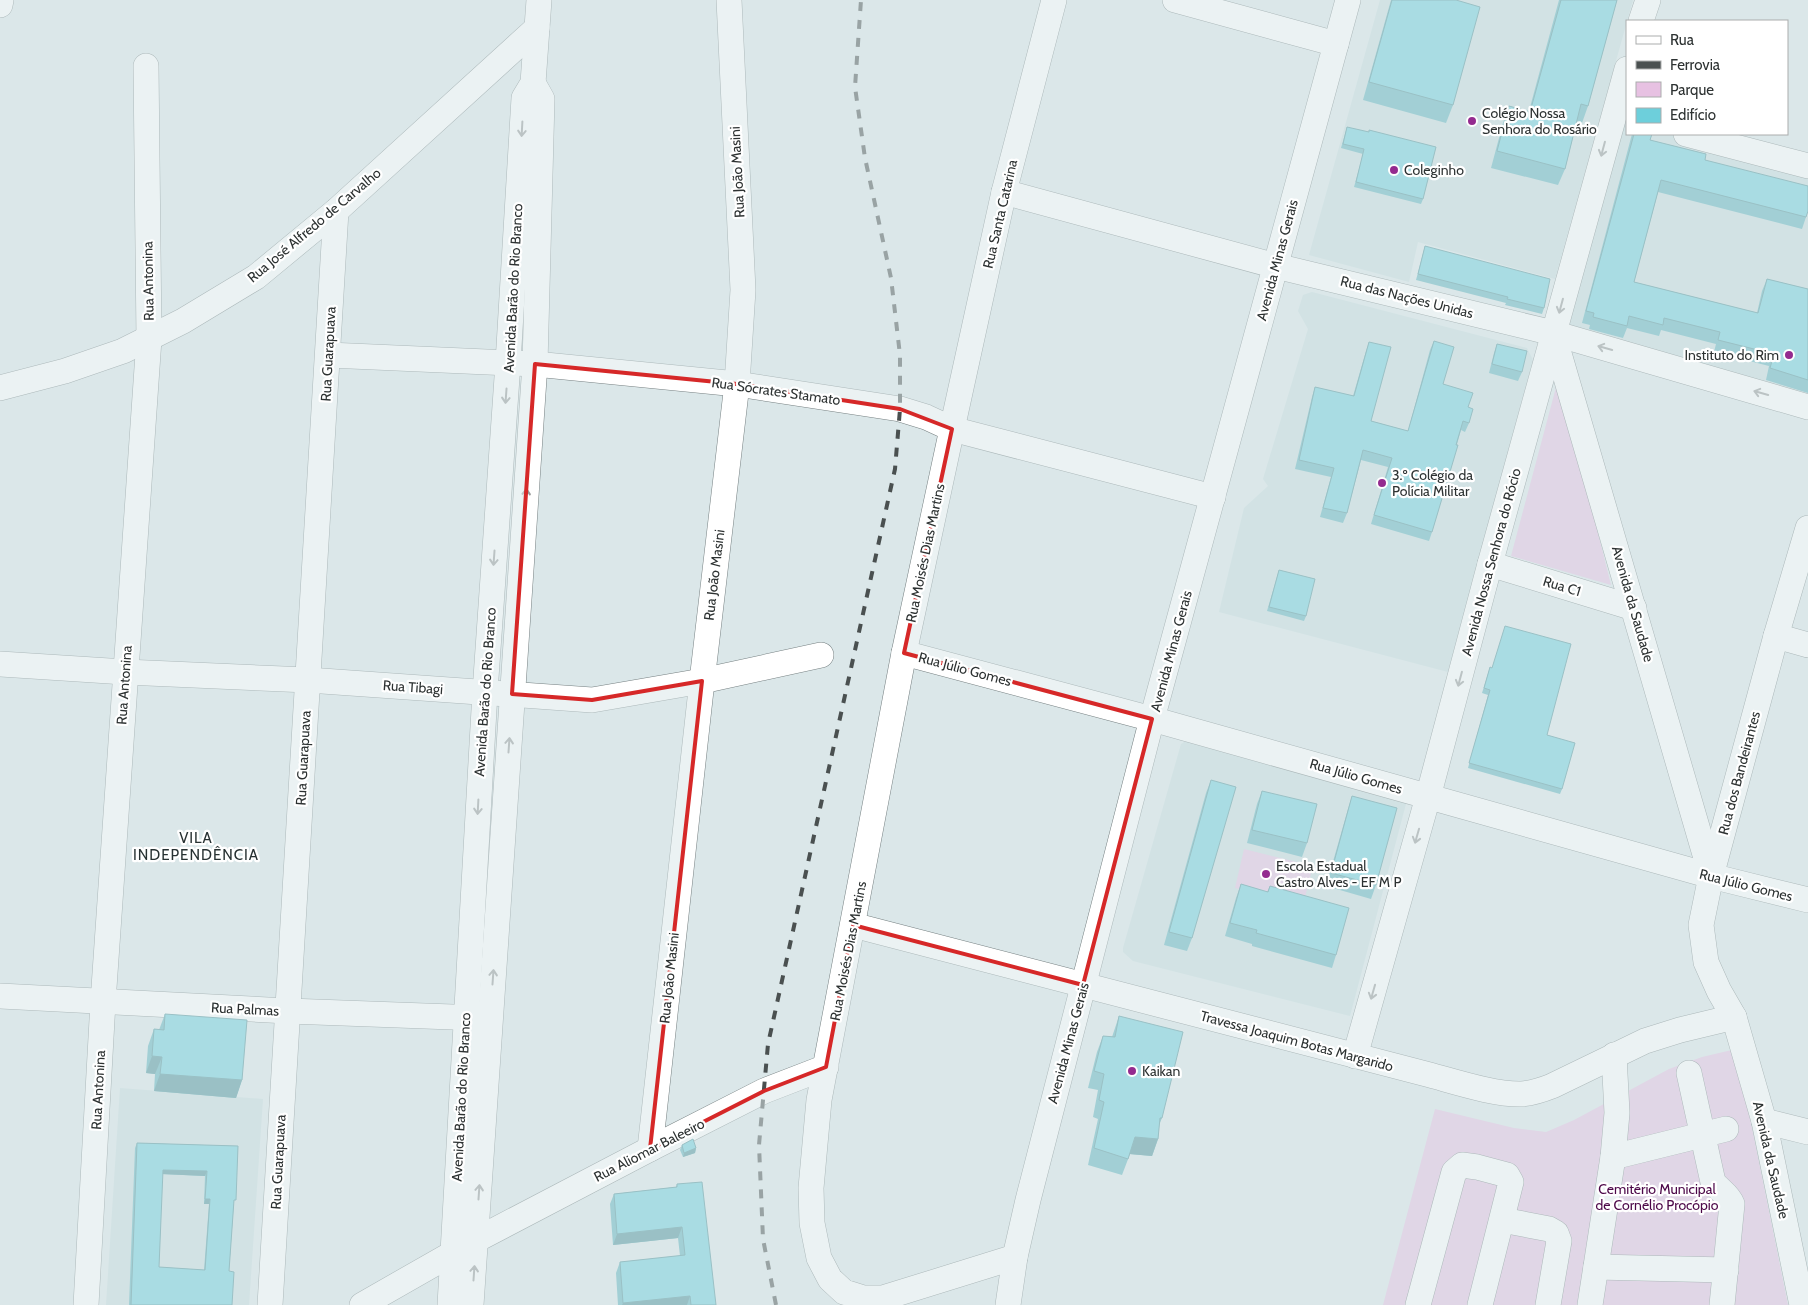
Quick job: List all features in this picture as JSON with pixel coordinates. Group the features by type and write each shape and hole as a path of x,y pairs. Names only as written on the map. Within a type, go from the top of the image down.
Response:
{"street":[{"path":"0,5 1,0"},
{"name":"Avenida Barão do Rio Branco","path":"471,1305 535,364 542,99 534,83 539,0"},
{"name":"Rua João Masini","path":"650,1149 702,681 738,384 743,290 729,0"},
{"name":"Rua Santa Catarina","path":"952,429 1004,192 1054,0"},
{"path":"1175,0 1336,44"},
{"name":"Avenida Minas Gerais","path":"1008,1305 1015,1257 1028,1200 1152,719 1348,0"},
{"path":"1641,20 1648,0"},
{"name":"Rua José Alfredo de Carvalho","path":"0,388 65,371 149,340 256,277 336,211 537,28"},
{"name":"Rua Antonina","path":"86,1305 103,1002 149,340 146,66"},
{"name":"Avenida Nossa Senhora do Rócio","path":"1355,1056 1428,797 1553,333 1620,116 1626,76"},
{"name":"Avenida Barão do Rio Branco","path":"450,1305 465,1018 524,98 534,83"},
{"path":"1690,135 1808,166"},
{"name":"Rua das Nações Unidas","path":"1004,192 1276,266 1553,333 1808,407"},
{"name":"Rua Guarapuava","path":"270,1305 336,211"},
{"name":"Avenida da Saudade","path":"1553,333 1711,876"},
{"name":"Rua Sócrates Stamato","path":"328,355 535,364 738,384 900,409 926,417 952,429 1213,497"},
{"name":"Rua Moisés Dias Martins","path":"952,429 904,653 819,1100 811,1188 812,1224 819,1258 830,1279 844,1292 863,1298 883,1298 1015,1257"},
{"name":"Rua dos Bandeirantes","path":"1734,1017 1719,991 1706,962 1702,925 1711,876 1776,636 1808,528"},
{"name":"Rua C1","path":"1490,564 1634,608"},
{"path":"1776,636 1808,645"},
{"name":"Rua Júlio Gomes","path":"904,653 1152,719 1711,876 1808,900"},
{"name":"Rua Tibagi","path":"0,664 125,672 308,680 592,700 702,681 821,656"},
{"name":"Travessa Joaquim Botas Margarido","path":"853,926 1355,1056 1471,1085 1521,1094 1537,1092 1552,1086 1645,1041 1680,1030 1734,1017"},
{"name":"Rua Palmas","path":"0,996 288,1011 490,1018"},
{"name":"Avenida da Saudade","path":"1734,1017 1764,1121 1802,1305"},
{"path":"1590,1305 1613,1157 1617,1113 1614,1055"},
{"name":"Rua Aliomar Baleeiro","path":"362,1305 476,1240 650,1149 764,1091 826,1067"},
{"path":"1689,1073 1713,1182 1719,1191 1729,1196 1732,1204 1722,1305"},
{"path":"1764,1121 1808,1132"},
{"path":"1613,1157 1726,1129"},
{"path":"1418,1305 1454,1172 1462,1165 1507,1175 1511,1182 1480,1305"},
{"path":"1502,1220 1549,1229 1556,1233 1558,1241 1548,1305"},
{"path":"1596,1267 1726,1270"}],"highlighted area":[{"path":"535,364 737,384 900,409 952,429 904,653 1152,719 1083,985 853,925 826,1067 764,1091 650,1149 702,681 592,700 512,694"}],"shaded area":[{"name":"Colégio Nossa Senhora do Rosário","path":"1380,0 1633,0 1555,279 1418,242 1409,282 1309,255"},
{"path":"1616,116 1626,119 1626,135 1687,135 1808,167 1808,399 1554,333"},
{"name":"3.º Colégio da Polícia Militar","path":"1312,292 1527,348 1533,360 1448,672 1219,612 1244,508 1268,486 1263,479 1308,329 1298,311 1303,295"},
{"name":"Escola Estadual Castro Alves - EF M P","path":"1186,741 1407,800 1350,1016 1133,961 1123,952 1181,744"},
{"path":"120,1088 263,1099 249,1305 106,1305"}],"green space":[{"path":"1559,376 1611,585 1511,556"},
{"path":"1244,849 1313,866 1303,905 1235,888"},
{"name":"Cemitério Municipal de Cornélio Procópio","path":"1736,1049 1788,1305 1383,1305 1435,1109 1514,1128 1546,1132 1574,1120 1669,1069 1702,1057"}],"building":[{"path":"1392,0 1456,0 1480,7 1453,105 1369,82"},
{"path":"1561,0 1617,0 1588,106 1581,104 1565,169 1497,151 1509,106 1530,112"},
{"name":"Coleginho","path":"1347,127 1369,132 1369,130 1436,147 1423,199 1356,182 1364,149 1343,144"},
{"path":"1634,135 1652,135 1650,140 1706,154 1705,160 1808,186 1808,211 1806,217 1661,180 1634,282 1758,313 1767,279 1808,289 1808,380 1770,368 1774,354 1718,340 1720,332 1664,318 1663,325 1629,316 1627,326 1593,317 1594,313 1586,311"},
{"path":"1425,246 1550,279 1544,308 1418,274"},
{"path":"1434,341 1454,347 1443,384 1473,393 1468,407 1473,409 1469,423 1463,421 1456,445 1458,445 1432,532 1374,515 1392,458 1363,450 1347,513 1323,508 1334,468 1299,460 1315,387 1354,396 1369,342 1391,347 1371,421 1408,431"},
{"path":"1497,344 1527,351 1522,372 1492,364"},
{"path":"1279,570 1315,579 1306,616 1269,607"},
{"path":"1505,626 1571,644 1547,735 1575,743 1562,789 1469,763 1490,690 1484,688"},
{"path":"1211,780 1236,787 1192,938 1169,932"},
{"path":"1262,791 1317,804 1307,843 1252,830"},
{"path":"1352,796 1397,808 1376,885 1331,873"},
{"path":"1241,884 1268,892 1270,886 1349,908 1336,955 1256,933 1257,930 1230,923"},
{"path":"165,1014 247,1020 242,1080 160,1074 162,1057 152,1056 154,1029 164,1030"},
{"name":"Kaikan","path":"1119,1016 1183,1032 1162,1118 1160,1118 1158,1139 1135,1137 1128,1159 1094,1148 1104,1102 1099,1100 1104,1074 1094,1071 1103,1036 1115,1037"},
{"path":"693,1139 696,1148 684,1153 682,1145"},
{"path":"137,1143 238,1146 236,1200 234,1200 229,1271 234,1272 232,1305 131,1305","holes":["163,1170 207,1171 205,1199 210,1199 205,1270 159,1267"]},
{"path":"702,1182 716,1305 691,1305 690,1296 623,1303 620,1262 685,1255 682,1227 617,1234 614,1194 677,1187 677,1184"}],"railway":[{"path":"776,1305 763,1239 759,1145 768,1044 895,469 900,409 900,355 891,278 865,158 855,87 861,0"}],"place":[{"name":"Colégio Nossa Senhora do Rosário","path":"1472,121"},
{"name":"Coleginho","path":"1394,170"},
{"name":"Instituto do Rim","path":"1789,355"},
{"name":"3.º Colégio da Polícia Militar","path":"1382,483"},
{"name":"Escola Estadual Castro Alves - EF M P","path":"1266,874"},
{"name":"Kaikan","path":"1132,1071"}],"district":[{"name":"VILA INDEPENDÊNCIA","path":"196,846"}]}
